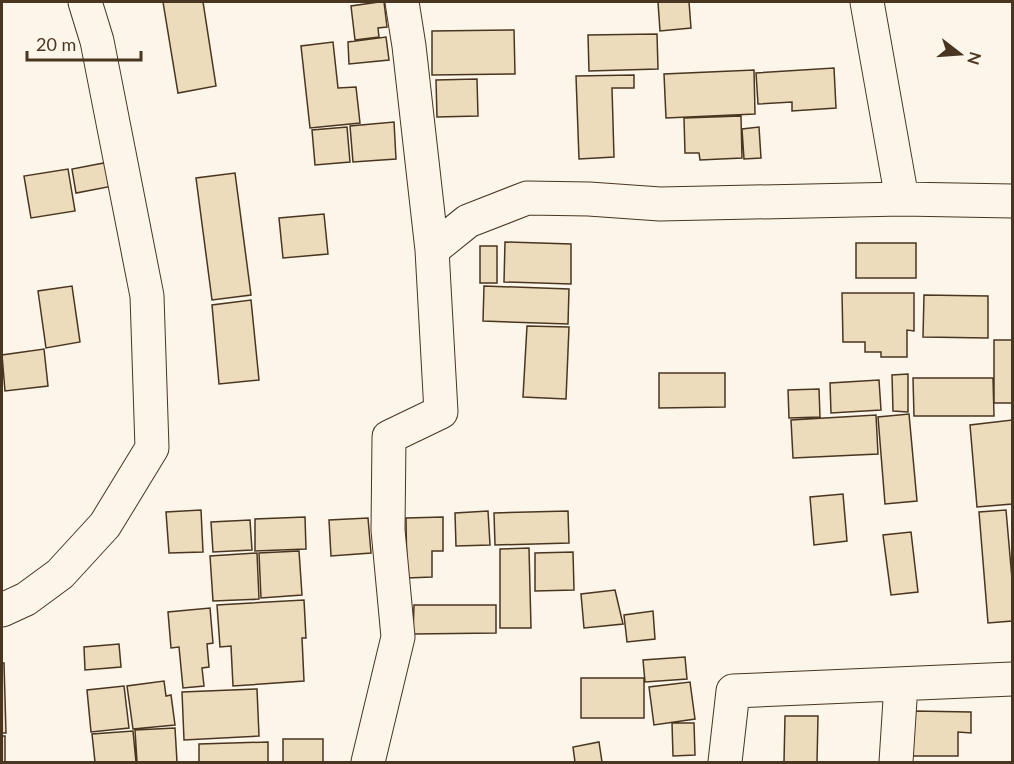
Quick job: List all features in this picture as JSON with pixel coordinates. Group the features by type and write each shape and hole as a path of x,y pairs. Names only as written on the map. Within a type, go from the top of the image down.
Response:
{"street":[{"path":"2,610 26,599 60,574 105,525 152,448 147,296 97,41 86,2"},
{"path":"368,762 398,637 388,530 389,437 441,412 432,250 402,2"},
{"path":"867,2 902,199"},
{"path":"432,250 468,220 527,198 660,204 902,199 1012,201"},
{"path":"726,762 733,691 1012,679"},
{"path":"896,762 900,684"}],"building":[{"path":"163,2 203,2 216,86 178,93"},
{"path":"384,2 387,27 378,28 379,37 355,40 351,6"},
{"path":"658,2 689,2 691,28 660,31"},
{"path":"514,30 515,74 432,75 432,31"},
{"path":"657,34 658,69 589,71 588,35"},
{"path":"386,37 389,60 349,64 348,42"},
{"path":"333,42 338,88 356,87 360,123 310,128 301,46"},
{"path":"834,68 836,108 792,111 792,102 758,104 756,73"},
{"path":"754,70 755,114 666,118 664,74"},
{"path":"634,75 634,88 612,88 614,157 579,159 576,76"},
{"path":"477,79 478,116 437,117 436,80"},
{"path":"741,116 742,158 700,160 699,153 685,153 684,118"},
{"path":"394,122 396,159 353,162 350,126"},
{"path":"347,127 350,162 315,165 312,130"},
{"path":"759,127 761,158 744,159 742,129"},
{"path":"109,162 113,186 76,193 72,169"},
{"path":"68,169 75,211 31,218 24,176"},
{"path":"235,173 251,295 212,300 196,178"},
{"path":"324,214 328,254 283,258 279,218"},
{"path":"505,242 571,244 571,284 504,282"},
{"path":"856,243 916,243 916,278 856,278"},
{"path":"480,246 497,246 497,283 480,283"},
{"path":"72,286 80,342 46,348 38,291"},
{"path":"484,286 569,289 568,324 483,321"},
{"path":"842,293 914,293 914,331 907,330 907,357 881,357 881,352 865,352 865,342 843,342"},
{"path":"924,295 988,296 988,338 923,337"},
{"path":"251,300 259,380 219,384 212,305"},
{"path":"527,326 569,327 566,399 523,397"},
{"path":"994,340 1012,340 1012,403 994,403"},
{"path":"44,349 48,386 5,391 2,355"},
{"path":"659,373 725,373 725,407 659,408"},
{"path":"908,374 908,412 893,411 892,375"},
{"path":"913,378 993,378 994,416 914,416"},
{"path":"879,380 881,410 831,413 830,383"},
{"path":"819,389 820,417 789,418 788,390"},
{"path":"909,414 917,501 885,504 878,417"},
{"path":"876,415 878,454 793,458 791,420"},
{"path":"1012,420 1012,504 977,507 970,425"},
{"path":"843,494 847,541 814,545 810,497"},
{"path":"201,510 203,552 169,553 166,512"},
{"path":"1006,510 1012,579 1012,621 988,623 979,512"},
{"path":"488,511 490,545 456,546 455,513"},
{"path":"568,511 569,543 495,545 494,513"},
{"path":"305,517 306,549 255,551 255,519"},
{"path":"443,517 443,551 432,551 432,577 407,578 406,518"},
{"path":"368,518 371,553 331,556 329,520"},
{"path":"250,520 252,550 213,552 211,522"},
{"path":"911,532 918,592 891,595 883,535"},
{"path":"529,548 531,628 500,628 500,549"},
{"path":"299,551 302,595 261,598 259,553"},
{"path":"573,552 574,590 535,591 535,553"},
{"path":"257,553 259,599 213,601 210,556"},
{"path":"615,590 623,624 584,628 581,594"},
{"path":"304,600 306,638 302,638 304,681 233,686 231,646 220,647 217,605"},
{"path":"414,605 496,605 496,633 413,634"},
{"path":"210,608 213,643 207,644 209,667 202,668 204,686 183,688 179,647 171,648 168,612"},
{"path":"653,611 655,639 627,642 624,615"},
{"path":"119,644 121,667 85,670 84,647"},
{"path":"685,657 687,679 645,682 643,660"},
{"path":"2,663 4,663 6,733 2,733"},
{"path":"581,678 644,678 644,718 581,718"},
{"path":"164,681 166,696 171,695 175,725 133,729 127,686"},
{"path":"690,682 695,719 654,725 649,687"},
{"path":"124,686 129,728 91,732 87,690"},
{"path":"257,689 259,736 184,740 182,692"},
{"path":"913,711 971,712 971,733 958,732 958,756 913,756"},
{"path":"785,716 818,716 817,762 784,762"},
{"path":"672,723 694,723 695,755 673,756"},
{"path":"175,728 177,762 137,762 135,730"},
{"path":"133,731 136,762 95,762 92,734"},
{"path":"2,736 5,736 5,762 2,762"},
{"path":"283,739 323,739 323,762 283,762"},
{"path":"268,742 268,762 199,762 199,744"},
{"path":"599,742 602,762 575,762 573,747"}]}
